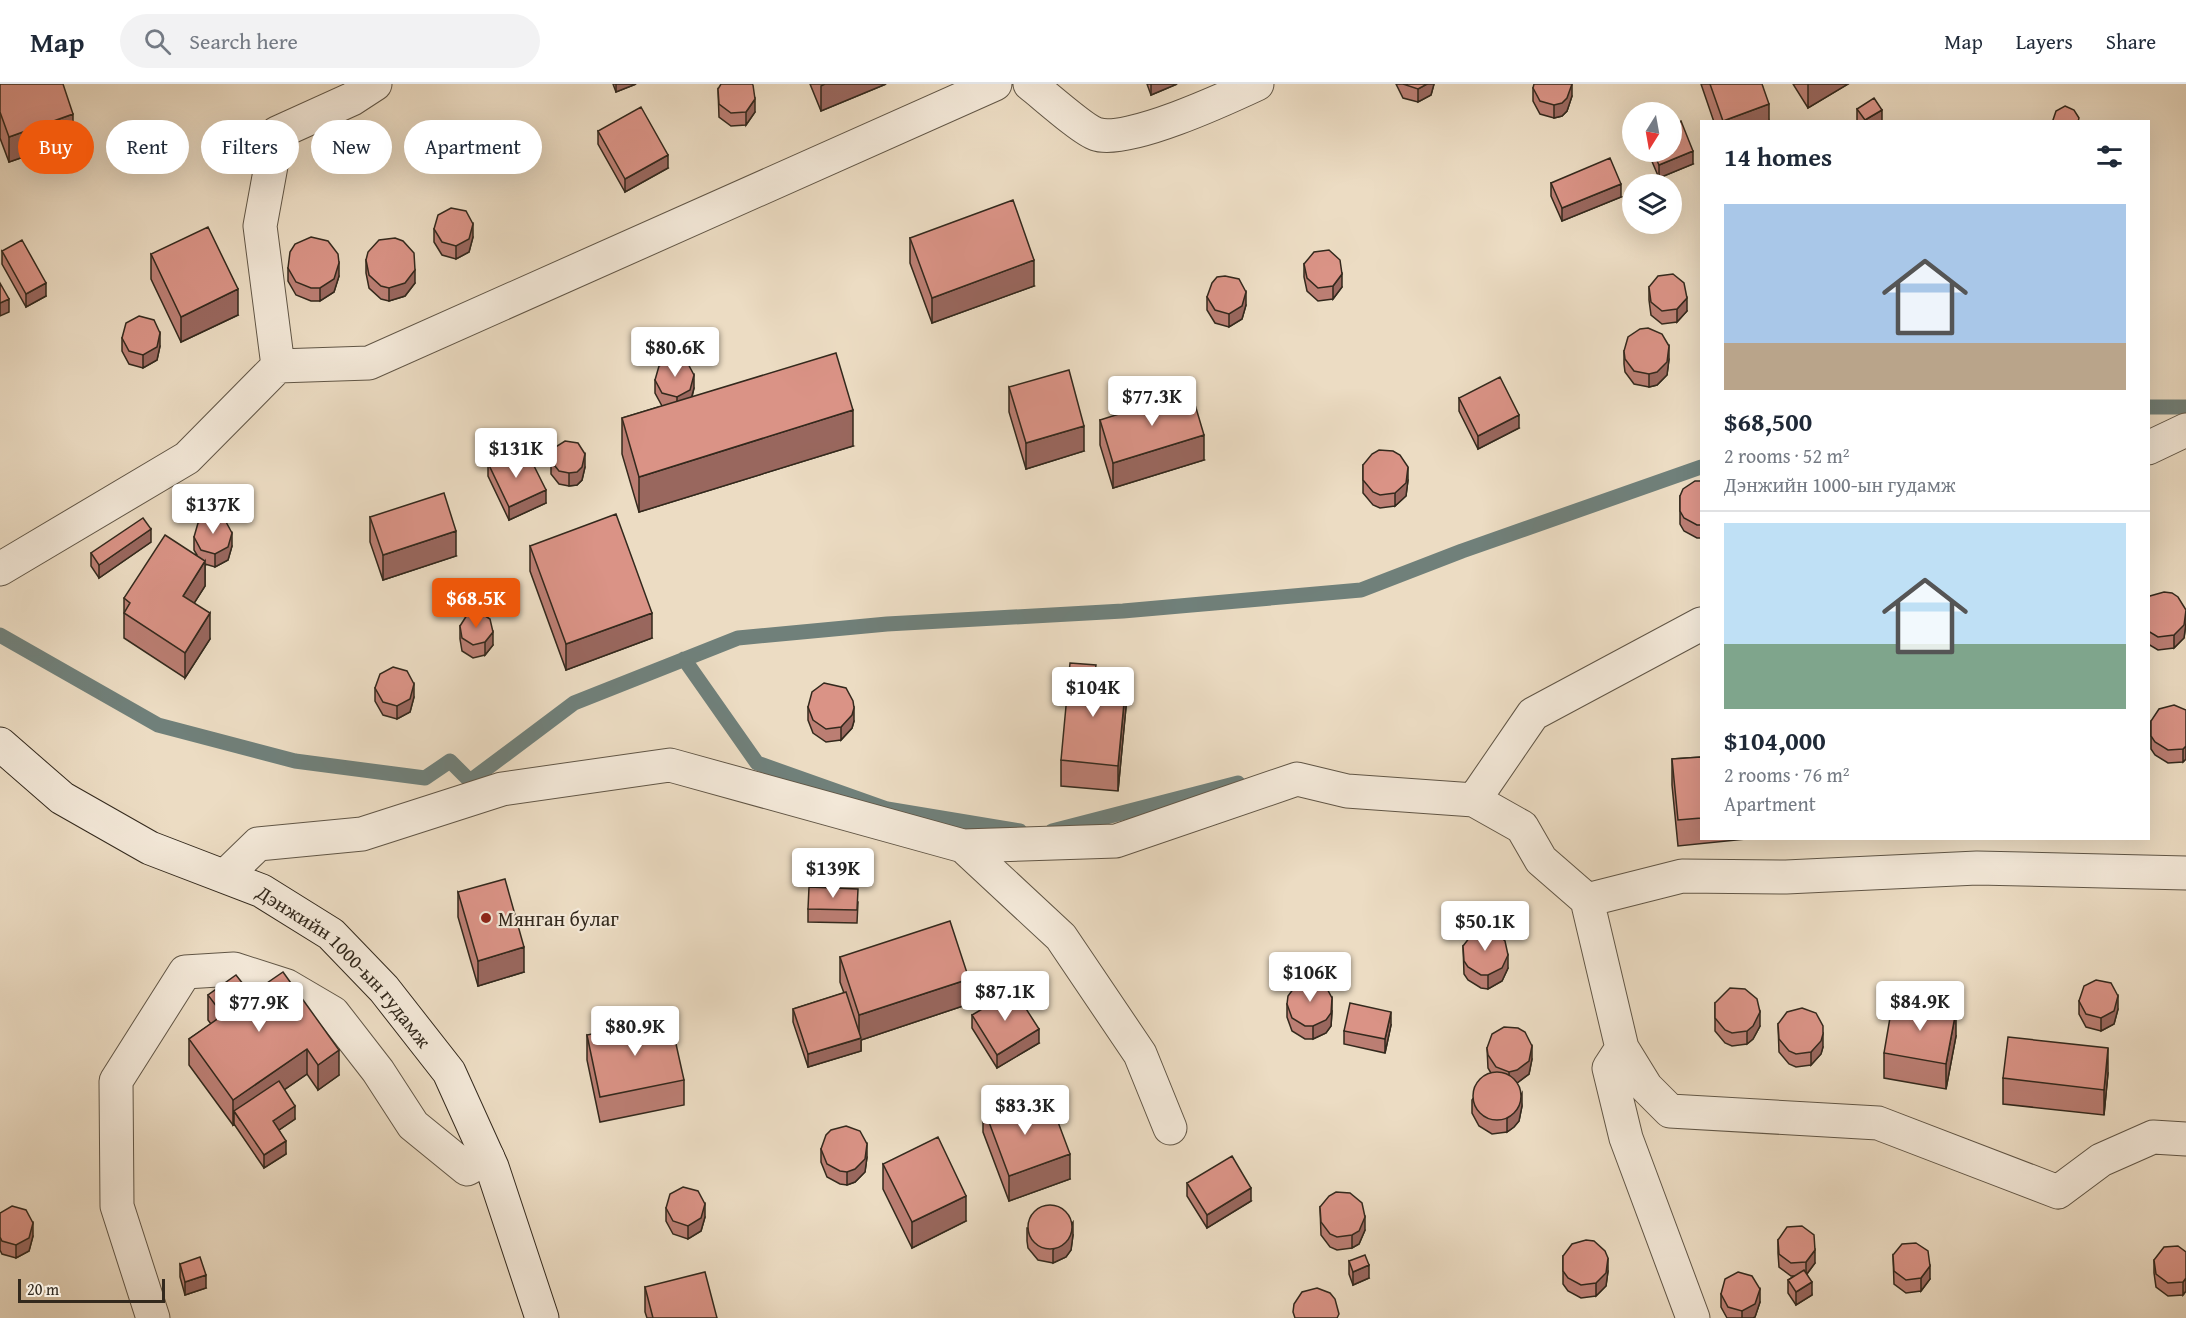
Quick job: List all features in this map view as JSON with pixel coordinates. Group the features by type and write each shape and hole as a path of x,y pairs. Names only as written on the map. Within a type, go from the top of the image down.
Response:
{"street":[{"path":"0,569 187,458 278,366 369,363 995,84"},
{"path":"1030,84 1096,135 1125,134 1154,125 1202,109 1257,84"},
{"path":"278,366 260,226 277,133 358,89"},
{"path":"2150,447 2186,430"},
{"path":"1474,800 1533,714 1700,625"},
{"name":"Дэнжийн 1000-ын гудамж","path":"0,744 62,798 150,848 262,891 331,934 384,989 448,1072 488,1158 542,1318"},
{"path":"225,876 258,844 362,834 502,789 670,765 963,846 1116,841 1297,779 1347,791 1474,800 1522,827 1541,860 1587,900 1622,1048 1646,1086 1670,1111 1878,1123 2058,1192 2101,1160 2153,1137 2186,1139"},
{"path":"963,846 1061,937 1140,1054 1170,1128"},
{"path":"1587,900 1682,876 1786,877 1977,868 2186,873"},
{"path":"153,1318 117,1206 116,1081 185,972 234,969 287,986 333,1012 378,1071 413,1125 467,1169 488,1158"},
{"path":"1622,1048 1609,1068 1626,1137 1693,1318"}],"building":[{"path":"0,84 63,84 73,114 56,120 18,120 18,134 9,137 0,112"},
{"path":"721,84 753,85 755,99 746,112 731,113 719,104 718,89"},
{"path":"1403,84 1427,84 1418,89"},
{"path":"1534,84 1572,84 1567,98 1562,103 1554,105 1540,101 1533,88"},
{"path":"1710,84 1762,84 1769,104 1723,120"},
{"path":"1874,98 1882,110 1865,120 1857,109"},
{"path":"2065,106 2074,110 2078,120 2053,120 2056,111"},
{"path":"641,107 668,155 625,179 598,131"},
{"path":"1682,124 1693,151 1682,156"},
{"path":"1610,158 1621,184 1562,208 1551,183"},
{"path":"1013,200 1034,260 932,298 910,238"},
{"path":"451,208 466,211 473,224 469,239 456,246 442,242 434,229 438,215"},
{"path":"208,227 238,289 181,317 151,254"},
{"path":"311,237 328,241 338,254 339,263 334,279 320,288 311,288 296,282 288,268 290,252 295,244"},
{"path":"395,238 403,241 414,253 415,270 405,283 389,288 381,286 369,275 366,260 368,252 379,240"},
{"path":"22,240 46,283 26,294 2,251"},
{"path":"1329,250 1340,260 1342,274 1333,286 1318,288 1307,278 1304,264 1314,252"},
{"path":"1673,274 1684,283 1687,298 1677,309 1662,311 1651,302 1649,287 1658,276"},
{"path":"1217,277 1239,279 1246,292 1242,306 1229,314 1215,310 1207,297"},
{"path":"0,283 9,299 0,303"},
{"path":"139,316 154,320 160,333 157,347 143,355 129,351 122,338 126,323"},
{"path":"1648,328 1662,334 1669,346 1667,362 1657,372 1649,374 1634,371 1625,359 1624,351 1628,337 1640,329"},
{"path":"836,353 853,410 639,477 622,418"},
{"path":"672,359 687,362 694,375 690,390 677,397 662,393 655,380 659,366"},
{"path":"1069,370 1084,426 1026,443 1009,387"},
{"path":"1500,377 1519,415 1478,436 1459,398"},
{"path":"1191,391 1204,435 1113,463 1100,420"},
{"path":"565,441 578,443 585,454 582,467 577,472 559,471 551,461 554,448"},
{"path":"1379,450 1393,451 1400,455 1408,467 1406,483 1395,493 1380,495 1373,492 1363,480 1363,465 1372,454"},
{"path":"512,451 518,464 530,458 546,490 509,507 488,463"},
{"path":"1695,481 1700,481 1700,525 1684,518 1680,511 1680,496 1683,489"},
{"path":"444,493 456,531 383,555 370,517"},
{"path":"616,514 652,613 566,644 530,546"},
{"path":"211,515 225,520 232,533 228,547 215,554 201,550 194,537 198,523"},
{"path":"143,518 151,529 99,565 91,553"},
{"path":"165,535 205,561 183,596 210,613 185,653 124,613 130,603 124,598"},
{"path":"2164,592 2172,593 2178,597 2186,610 2184,625 2174,635 2158,637 2150,632 2150,596"},
{"path":"479,612 490,619 493,632 485,642 473,645 462,638 460,626 467,615"},
{"path":"1070,663 1096,665 1094,679 1126,682 1118,766 1061,760"},
{"path":"393,667 407,671 414,684 410,699 397,706 383,702 375,688 380,674"},
{"path":"824,683 846,688 853,701 852,715 841,727 826,729 813,720 808,707 812,692"},
{"path":"2174,705 2186,710 2186,746 2183,749 2168,750 2155,742 2151,736 2151,721 2159,709"},
{"path":"1700,757 1700,818 1678,820 1672,759"},
{"path":"505,879 524,947 478,961 458,892"},
{"path":"809,887 858,889 857,910 808,909"},
{"path":"950,921 969,979 859,1015 840,957"},
{"path":"1479,930 1494,931 1505,941 1508,955 1502,968 1488,975 1481,975 1468,967 1464,961 1463,946 1473,933"},
{"path":"283,972 339,1050 318,1065 307,1049 233,1100 189,1039 223,1015 208,995 236,975 251,994"},
{"path":"1311,980 1325,985 1332,998 1331,1013 1326,1020 1313,1026 1305,1026 1292,1018 1287,1004 1288,996 1297,984"},
{"path":"2096,980 2111,983 2118,996 2114,1011 2101,1018 2086,1014 2079,1001 2084,986"},
{"path":"1730,988 1745,989 1757,999 1760,1012 1753,1026 1747,1031 1732,1033 1725,1030 1715,1018 1715,1003"},
{"path":"1014,990 1039,1029 997,1055 972,1015"},
{"path":"846,992 861,1038 808,1054 793,1009"},
{"path":"1893,1000 1956,1011 1946,1064 1884,1053"},
{"path":"1350,1003 1391,1012 1385,1039 1344,1031"},
{"path":"1802,1008 1816,1013 1823,1026 1823,1034 1821,1041 1811,1052 1796,1054 1789,1051 1779,1039 1778,1024 1787,1012"},
{"path":"670,1017 684,1080 600,1097 587,1035"},
{"path":"1504,1027 1518,1028 1525,1032 1532,1046 1529,1061 1517,1070 1509,1072 1496,1067 1488,1055 1487,1048 1492,1034"},
{"path":"2008,1037 2108,1048 2104,1090 2003,1078"},
{"path":"1492,1072 1502,1072 1517,1082 1521,1096 1520,1105 1511,1116 1502,1120 1492,1120 1477,1110 1473,1101 1473,1091 1483,1076"},
{"path":"279,1081 295,1106 273,1121 286,1141 264,1155 234,1111"},
{"path":"1009,1096 1018,1119 1052,1106 1070,1154 1009,1176 983,1106"},
{"path":"846,1126 860,1131 867,1144 865,1159 855,1169 847,1172 827,1164 821,1149 826,1135 831,1130"},
{"path":"938,1137 966,1196 912,1222 883,1164"},
{"path":"1232,1156 1251,1188 1207,1215 1187,1183"},
{"path":"683,1187 698,1191 705,1204 701,1218 688,1226 673,1221 666,1208 670,1194"},
{"path":"1336,1192 1350,1193 1362,1203 1365,1217 1359,1231 1352,1235 1337,1237 1330,1234 1321,1222 1320,1207 1329,1196"},
{"path":"1050,1205 1059,1206 1066,1211 1071,1218 1071,1236 1066,1243 1059,1248 1050,1249 1041,1248 1034,1243 1029,1236 1028,1227 1029,1218 1034,1211 1041,1206"},
{"path":"12,1206 26,1210 33,1223 29,1238 16,1245 2,1241 0,1237 0,1213"},
{"path":"1802,1226 1814,1235 1815,1250 1806,1262 1791,1263 1779,1254 1778,1240 1787,1227"},
{"path":"1586,1240 1594,1241 1605,1251 1608,1258 1606,1273 1596,1283 1581,1285 1568,1278 1563,1271 1563,1256 1572,1244"},
{"path":"1916,1243 1928,1251 1930,1266 1921,1278 1906,1280 1894,1271 1893,1255 1902,1244"},
{"path":"2178,1246 2186,1252 2186,1278 2183,1282 2168,1283 2156,1274 2154,1260 2164,1247"},
{"path":"1365,1255 1369,1265 1353,1272 1349,1261"},
{"path":"200,1257 206,1275 185,1282 180,1264"},
{"path":"1804,1270 1812,1282 1796,1292 1788,1280"},
{"path":"705,1272 717,1318 653,1318 645,1287"},
{"path":"1738,1272 1752,1276 1760,1289 1755,1304 1742,1311 1728,1307 1721,1294 1725,1279"},
{"path":"1317,1288 1330,1293 1335,1299 1339,1314 1337,1318 1295,1318 1294,1304 1302,1292"}],"waterway":[{"path":"2150,407 2186,407"},
{"path":"0,635 158,725 295,761 425,778 450,761 470,781 574,703 738,638 887,624 1123,611 1361,590 1462,551 1700,467"},
{"path":"684,659 757,763 887,809 1020,831"},
{"path":"1052,831 1238,783"}],"place":[{"name":"Мянган булаг","path":"486,918"}]}
